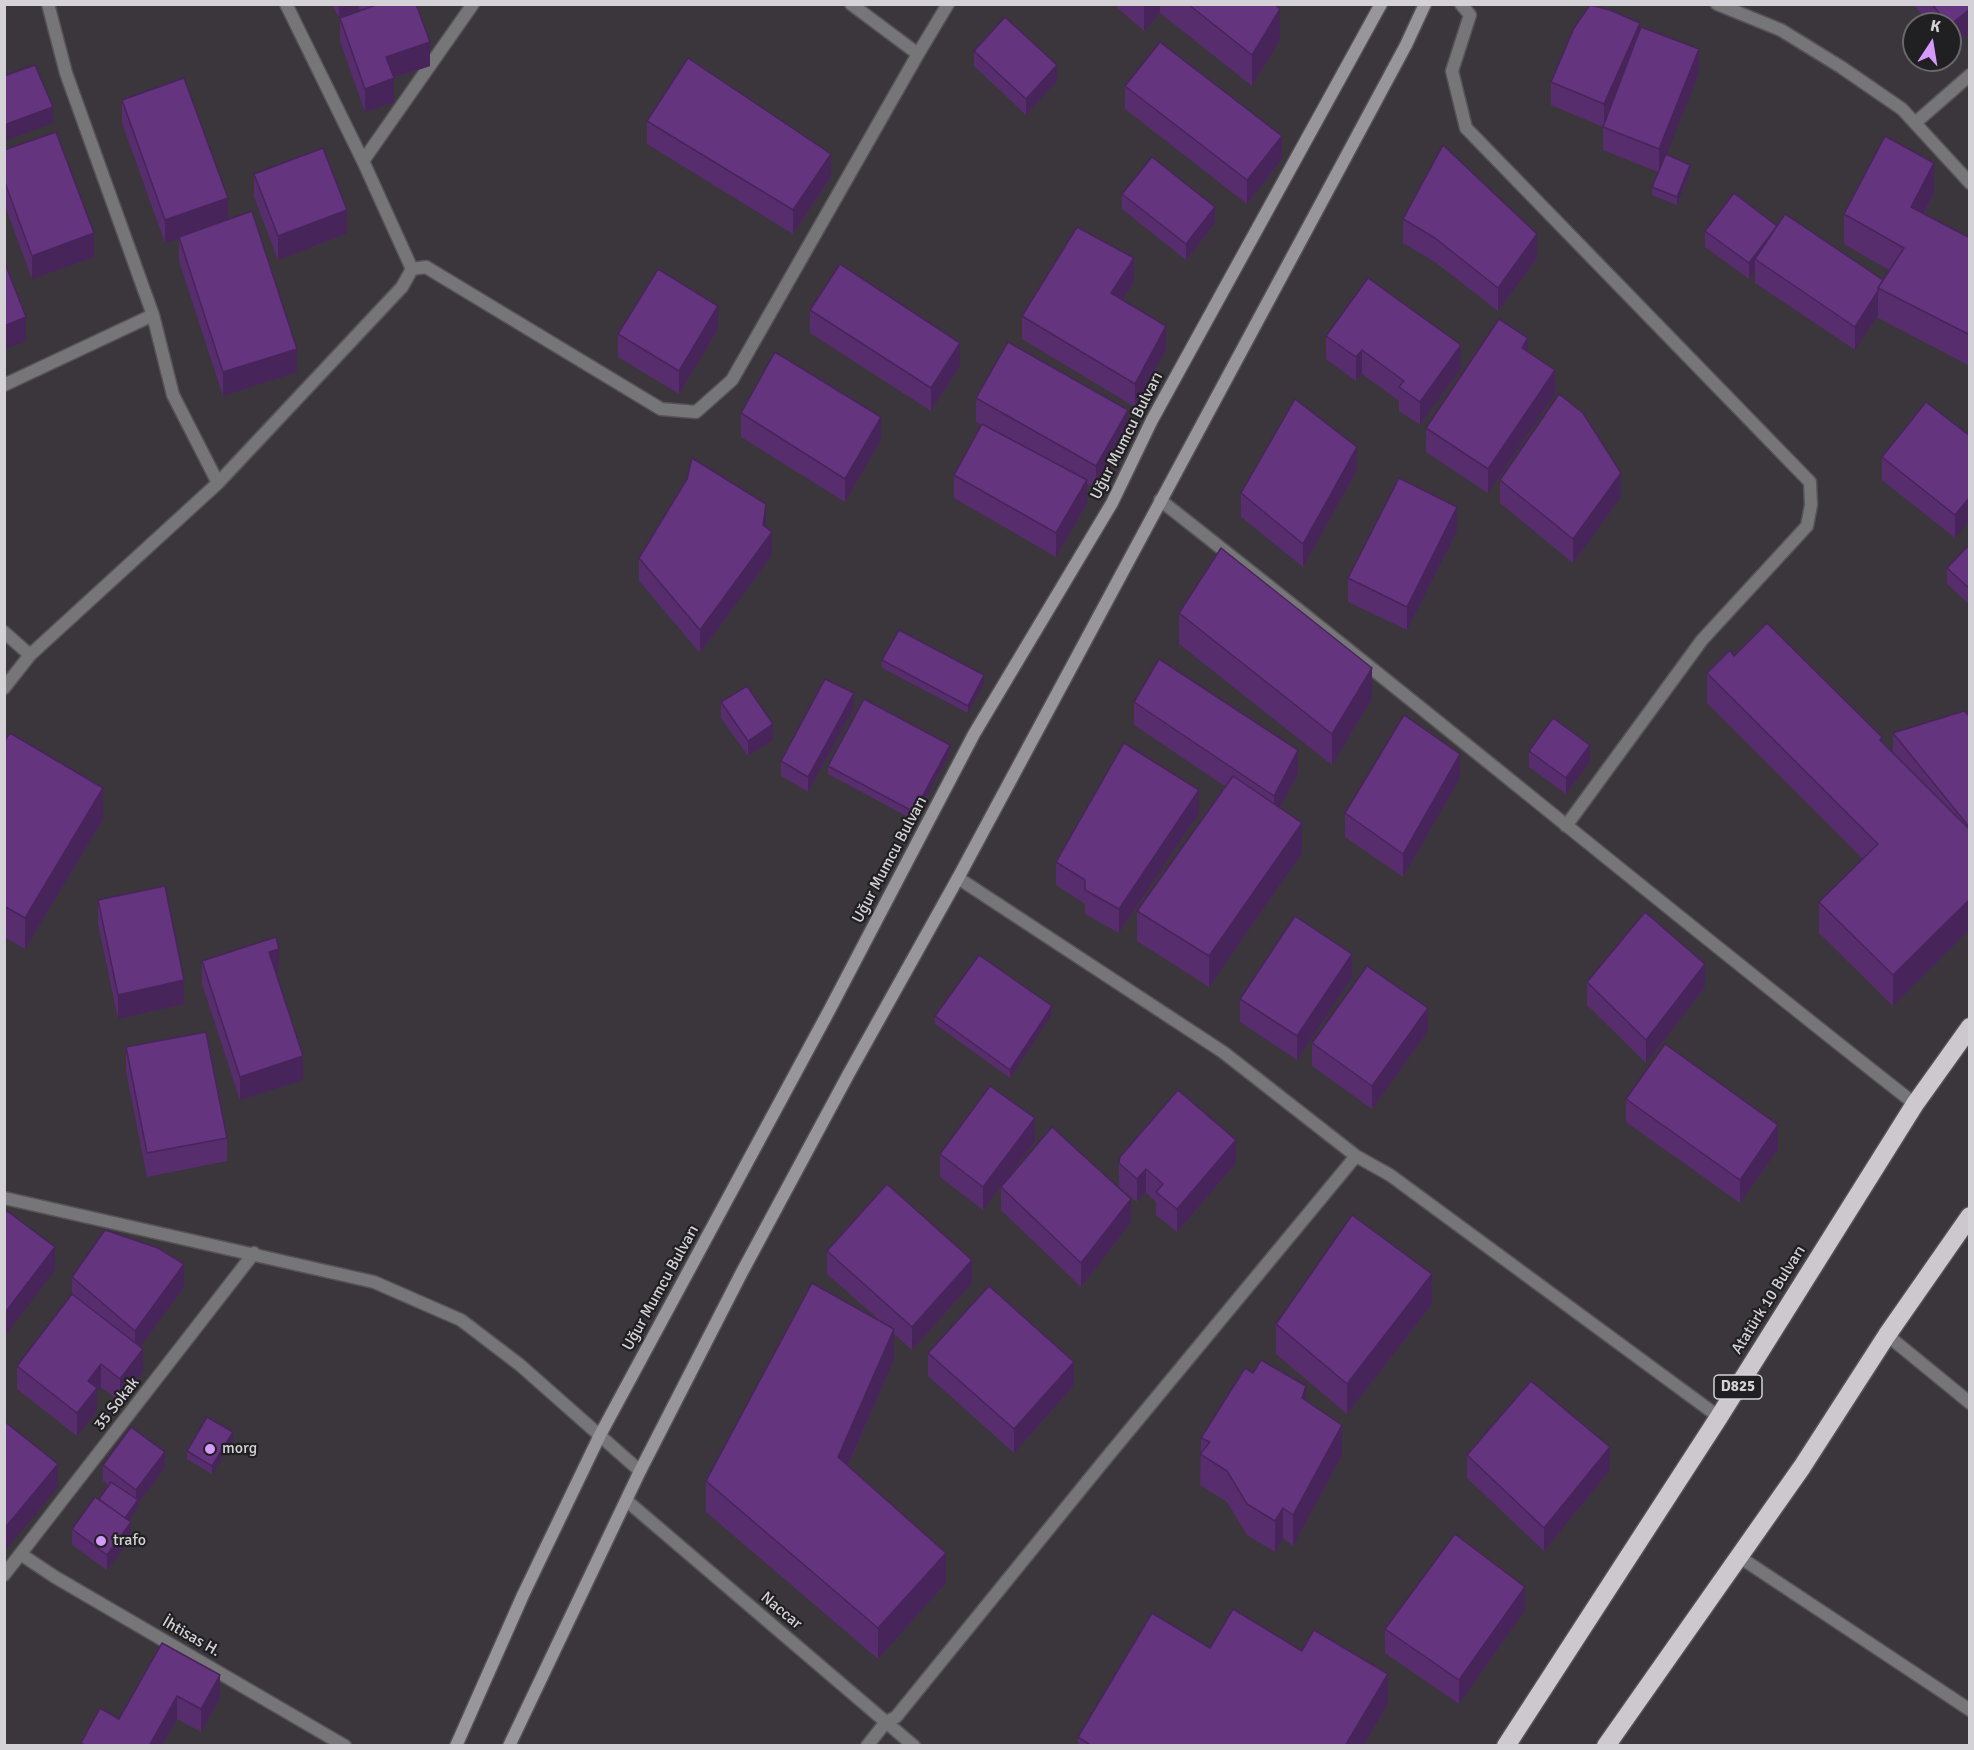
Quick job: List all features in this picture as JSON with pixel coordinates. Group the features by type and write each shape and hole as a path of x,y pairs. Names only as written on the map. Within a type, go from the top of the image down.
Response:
{"highway":[{"name":"Atatürk 10 Bulvarı","path":"1506,1746 1719,1417 1915,1104 1970,1027"},
{"path":"1606,1746 1802,1467 1887,1335 1970,1216"}],"street":[{"path":"48,4 66,73 153,315 173,395 218,483"},
{"path":"286,4 412,269"},
{"path":"363,162 473,4"},
{"path":"851,4 918,54"},
{"path":"412,269 426,267 661,409 696,412 732,380 948,4"},
{"name":"Uğur Mumcu Bulvarı","path":"456,1746 522,1595 600,1435 831,1009 974,734 1112,503 1152,420 1381,4"},
{"path":"509,1746 640,1471 736,1284 808,1148 958,878 1400,56 1425,4"},
{"path":"1461,4 1470,15 1452,71 1466,128 1810,482 1811,505 1807,526 1702,640 1566,826"},
{"path":"1716,4 1781,30 1841,67 1902,109 1970,183"},
{"path":"1915,123 1970,75"},
{"path":"4,688 30,655 218,483 402,287 412,269"},
{"path":"4,385 153,315"},
{"path":"1160,500 1338,639 1733,962 1915,1104"},
{"path":"4,632 30,655"},
{"path":"958,878 1223,1052 1356,1156 1390,1175 1719,1417"},
{"path":"867,1746 886,1722 896,1717 1102,1462 1356,1156"},
{"path":"4,1198 374,1282 461,1320 520,1365 640,1471"},
{"name":"35 Sokak","path":"4,1575 22,1555 254,1253"},
{"path":"1887,1335 1970,1403"},
{"name":"Naccar","path":"627,1501 914,1746"},
{"name":"İhtisas H.","path":"22,1555 55,1577 345,1746"},
{"path":"1738,1556 1970,1710"}],"building":[{"path":"379,4 416,4 430,42 386,57 394,78 365,89 340,18"},
{"path":"1188,4 1274,4 1280,9 1252,55"},
{"path":"1932,4 1970,4 1970,9 1962,15 1962,12 1938,12"},
{"path":"1590,5 1610,10 1640,23 1604,104 1551,82 1574,28"},
{"path":"1005,17 1057,65 1026,99 974,51"},
{"path":"1641,27 1699,49 1659,149 1603,127"},
{"path":"1160,42 1282,136 1247,180 1125,86"},
{"path":"688,58 831,154 793,210 647,121"},
{"path":"35,65 53,107 4,125 4,76"},
{"path":"184,78 228,198 165,220 122,100"},
{"path":"56,132 94,233 32,256 4,180 4,150"},
{"path":"1885,136 1934,163 1911,207 1970,238 1970,335 1878,288 1904,248 1844,214"},
{"path":"1443,145 1537,234 1498,288 1435,238 1403,219"},
{"path":"323,148 347,210 278,236 254,174"},
{"path":"1666,154 1690,165 1677,197 1652,187"},
{"path":"1152,157 1215,207 1186,244 1122,194"},
{"path":"1734,193 1777,226 1749,263 1705,231"},
{"path":"252,211 297,349 223,372 179,237"},
{"path":"1785,214 1883,280 1855,327 1755,259"},
{"path":"1077,227 1134,258 1111,293 1166,326 1135,384 1022,316"},
{"path":"4,261 26,317 4,326"},
{"path":"840,264 960,343 931,388 810,310"},
{"path":"658,269 718,306 679,371 618,334"},
{"path":"1368,278 1461,345 1420,402 1399,387 1404,381 1362,350 1356,357 1326,336"},
{"path":"1499,319 1528,338 1522,348 1555,370 1488,469 1426,428"},
{"path":"1008,342 1128,410 1096,466 976,398"},
{"path":"775,352 881,417 845,479 741,413"},
{"path":"1559,394 1583,413 1621,473 1573,539 1500,480"},
{"path":"1295,399 1357,447 1303,544 1241,493"},
{"path":"1926,402 1970,436 1970,497 1955,515 1882,457"},
{"path":"982,424 1087,480 1056,533 954,475"},
{"path":"692,458 766,504 763,525 772,532 700,630 639,558 687,479"},
{"path":"1399,478 1457,507 1407,607 1348,578"},
{"path":"1967,547 1970,549 1970,589 1947,568"},
{"path":"1221,548 1372,668 1332,734 1179,613"},
{"path":"1767,623 1882,737 1880,740 1970,830 1970,899 1893,975 1819,902 1878,844 1707,673 1730,650 1734,656"},
{"path":"899,630 984,675 968,706 882,660"},
{"path":"1159,659 1298,750 1274,796 1134,702"},
{"path":"825,679 854,693 808,777 781,761"},
{"path":"747,686 773,724 748,741 721,702"},
{"path":"864,699 950,745 914,812 828,766"},
{"path":"1964,711 1970,717 1970,828 1893,733"},
{"path":"1404,715 1460,754 1403,854 1345,813"},
{"path":"1553,718 1590,745 1566,778 1529,751"},
{"path":"10,733 103,788 25,918 4,906 4,742"},
{"path":"1124,743 1199,790 1119,909 1085,890 1085,880 1056,862"},
{"path":"1233,776 1302,823 1209,956 1137,911"},
{"path":"165,886 184,980 118,995 98,900"},
{"path":"1645,912 1705,964 1646,1040 1587,982"},
{"path":"1295,916 1352,954 1297,1036 1240,999"},
{"path":"276,937 279,949 269,952 303,1056 240,1077 202,961"},
{"path":"979,955 1052,1006 1010,1070 935,1016"},
{"path":"1367,966 1428,1008 1372,1086 1312,1043"},
{"path":"206,1032 227,1138 147,1153 126,1047"},
{"path":"1665,1044 1778,1125 1740,1180 1626,1099"},
{"path":"990,1086 1035,1118 983,1187 940,1154"},
{"path":"1178,1090 1236,1140 1177,1209 1156,1192 1163,1184 1146,1169 1137,1179 1119,1163 1120,1157"},
{"path":"1052,1127 1131,1199 1081,1263 1001,1187"},
{"path":"887,1184 972,1260 912,1327 827,1251"},
{"path":"7,1211 55,1247 4,1314 4,1214"},
{"path":"1352,1215 1432,1274 1347,1384 1276,1324"},
{"path":"105,1230 158,1248 184,1264 135,1331 72,1277"},
{"path":"812,1283 894,1329 838,1457 946,1553 878,1628 706,1481"},
{"path":"989,1286 1074,1362 1014,1429 928,1353"},
{"path":"72,1294 143,1349 120,1379 101,1364 88,1381 97,1388 77,1413 17,1366"},
{"path":"1261,1360 1306,1386 1302,1398 1342,1425 1293,1515 1283,1508 1275,1521 1247,1504 1227,1471 1200,1454 1210,1442 1201,1438 1245,1368 1253,1373"},
{"path":"1531,1381 1610,1447 1544,1528 1467,1455"},
{"name":"morg","path":"207,1417 233,1432 212,1466 187,1451"},
{"path":"4,1421 58,1464 4,1529"},
{"path":"131,1427 165,1452 136,1490 103,1465"},
{"path":"111,1482 138,1500 125,1518 99,1499"},
{"path":"95,1497 131,1522 107,1555 72,1529"},
{"path":"1455,1534 1525,1587 1459,1680 1385,1629"},
{"path":"1233,1609 1302,1651 1314,1630 1388,1674 1345,1746 1092,1746 1078,1737 1152,1613 1210,1648"},
{"path":"162,1643 220,1675 201,1709 177,1696 149,1746 86,1746 81,1743 100,1708 119,1719"}],"place":[{"name":"morg","path":"210,1449"},
{"name":"trafo","path":"101,1541"}]}
